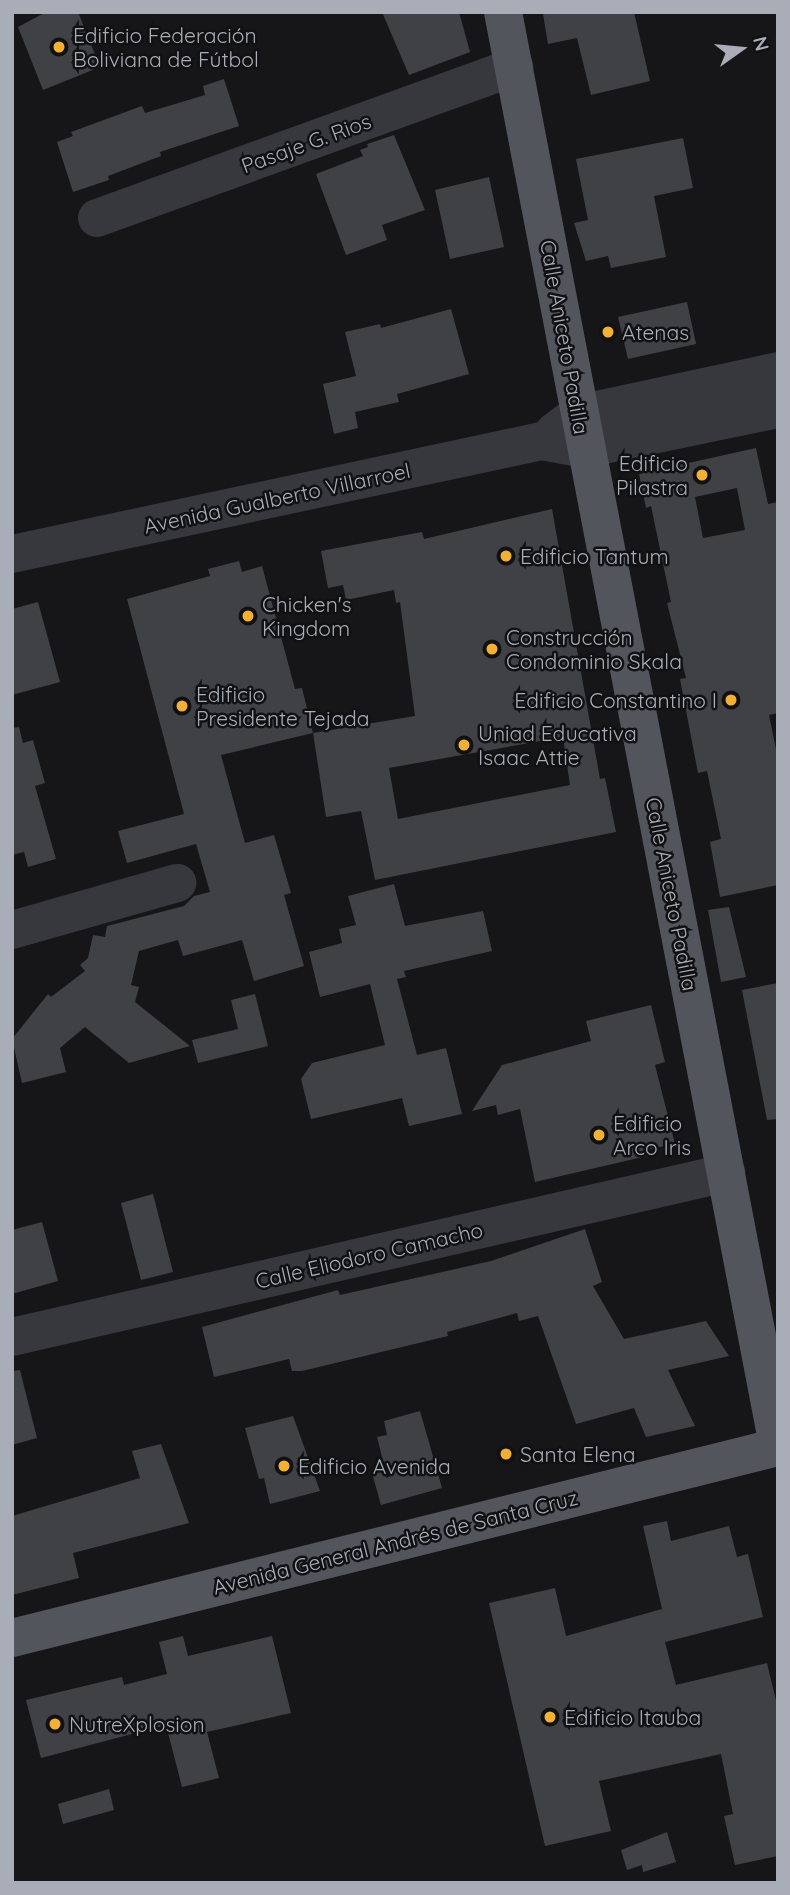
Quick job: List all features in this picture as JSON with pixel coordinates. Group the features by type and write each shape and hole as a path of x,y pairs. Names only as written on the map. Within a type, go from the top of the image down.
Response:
{"main road":[{"name":"Calle Aniceto Padilla","path":"503,12 778,1446"},
{"name":"Avenida General Andrés de Santa Cruz","path":"12,1638 778,1446"}],"street":[{"name":"Pasaje G. Rios","path":"97,218 515,67"},
{"name":"Avenida Gualberto Villarroel","path":"12,554 582,432 778,371"},
{"name":"Avenida Gualberto Villarroel","path":"582,432 778,409"},
{"path":"12,930 177,883"},
{"name":"Calle Eliodoro Camacho","path":"12,1337 726,1173"}],"building":[{"name":"Edificio Federación Boliviana de Fútbol","path":"46,12 78,12 100,67 43,90 18,27"},
{"path":"382,12 459,12 470,52 409,75"},
{"path":"634,12 650,81 591,95 577,38 548,44 543,14"},
{"path":"224,79 239,126 160,152 161,156 108,176 109,180 73,192 57,142 73,136 71,132 142,106 145,113 205,95 203,86"},
{"path":"394,135 425,210 382,225 387,240 346,255 316,174 363,156 360,150 368,147 367,144"},
{"path":"683,138 693,188 654,196 666,257 611,268 608,256 586,261 574,223 588,220 576,159"},
{"path":"489,177 504,247 450,259 435,190"},
{"path":"687,302 696,344 628,359 618,317"},
{"path":"451,309 469,374 397,394 399,402 355,412 358,428 334,434 323,384 356,376 345,332 380,324 381,328"},
{"path":"756,448 768,504 778,502 778,713 769,715 778,759 778,885 720,897 710,842 721,839 707,771 698,773 680,679 686,678 667,603 671,602 651,506 646,508 639,474","holes":["737,488 745,530 703,538 695,497"]},
{"path":"552,509 600,779 605,778 616,832 375,880 361,811 326,817 313,733 415,716 400,602 396,603 394,590 346,600 343,585 328,588 321,551 422,532 424,539","holes":["563,737 570,785 398,819 389,768"]},
{"path":"239,561 242,572 262,566 295,689 302,688 313,733 221,755 245,843 274,835 291,893 284,895 304,966 254,981 242,940 183,956 178,940 139,951 131,985 139,987 135,1002 190,1046 129,1063 85,1027 60,1048 66,1072 22,1083 12,1039 48,994 51,997 85,971 80,965 88,958 93,935 105,937 107,926 184,906 194,896 210,892 196,844 127,863 118,831 184,814 127,599 210,576 208,569"},
{"path":"38,602 60,682 12,695 12,609"},
{"path":"19,727 23,743 33,740 45,783 35,786 56,859 28,867 24,852 12,855 12,728"},
{"path":"394,884 405,926 483,911 492,951 404,971 406,977 397,979 417,1055 446,1048 462,1114 409,1126 402,1098 311,1119 301,1079 312,1063 385,1045 370,984 320,997 309,952 342,943 339,929 356,925 348,896"},
{"path":"729,907 746,977 721,982 708,910"},
{"path":"778,983 778,1119 767,1120 742,990"},
{"path":"255,994 268,1046 198,1063 192,1040 238,1029 231,1000"},
{"path":"651,1005 665,1062 655,1065 675,1144 645,1150 647,1156 535,1182 520,1109 498,1115 496,1105 472,1111 502,1065 591,1041 586,1021"},
{"path":"153,1194 173,1272 141,1280 121,1203"},
{"path":"42,1222 58,1281 12,1294 12,1230"},
{"path":"585,1229 602,1282 593,1286 624,1339 706,1321 729,1356 668,1370 695,1426 646,1437 634,1408 576,1424 538,1316 519,1321 517,1313 447,1332 448,1336 302,1371 292,1371 289,1359 214,1377 202,1327 338,1290 340,1295 491,1261"},
{"path":"20,1370 37,1438 12,1445 12,1371"},
{"path":"420,1411 442,1488 381,1505 372,1473 385,1469 377,1437 387,1435 384,1421"},
{"name":"Edificio Avenida","path":"293,1416 320,1491 270,1504 264,1478 259,1479 245,1428"},
{"path":"161,1444 189,1523 73,1553 79,1578 12,1595 12,1516 140,1478 132,1451"},
{"path":"667,1521 671,1541 729,1526 737,1557 748,1554 763,1617 665,1642 676,1685 767,1663 778,1709 778,1856 735,1865 724,1816 733,1814 721,1754 599,1781 611,1831 545,1846 489,1603 555,1588 566,1636 662,1609 643,1526"},
{"path":"183,1636 188,1656 272,1636 291,1713 207,1732 219,1778 182,1787 166,1725 41,1758 26,1700 122,1677 124,1685 167,1674 159,1642"},
{"path":"109,1789 114,1810 63,1824 58,1804"},
{"path":"667,1832 676,1862 643,1872 642,1865 627,1870 621,1850"}],"place":[{"name":"Edificio Federación Boliviana de Fútbol","path":"59,47"},
{"name":"Atenas","path":"608,332"},
{"name":"Edificio Pilastra","path":"702,475"},
{"name":"Edificio Tantum","path":"506,556"},
{"name":"Chicken's Kingdom","path":"248,616"},
{"name":"Construcción Condominio Skala","path":"492,649"},
{"name":"Edificio Constantino I","path":"731,700"},
{"name":"Edificio Presidente Tejada","path":"182,706"},
{"name":"Uniad Educativa Isaac Attie","path":"464,745"},
{"name":"Edificio Arco Iris","path":"599,1135"},
{"name":"Santa Elena","path":"506,1454"},
{"name":"Edificio Avenida","path":"284,1466"},
{"name":"Edificio Itauba","path":"550,1717"},
{"name":"NutreXplosion","path":"55,1724"}]}
